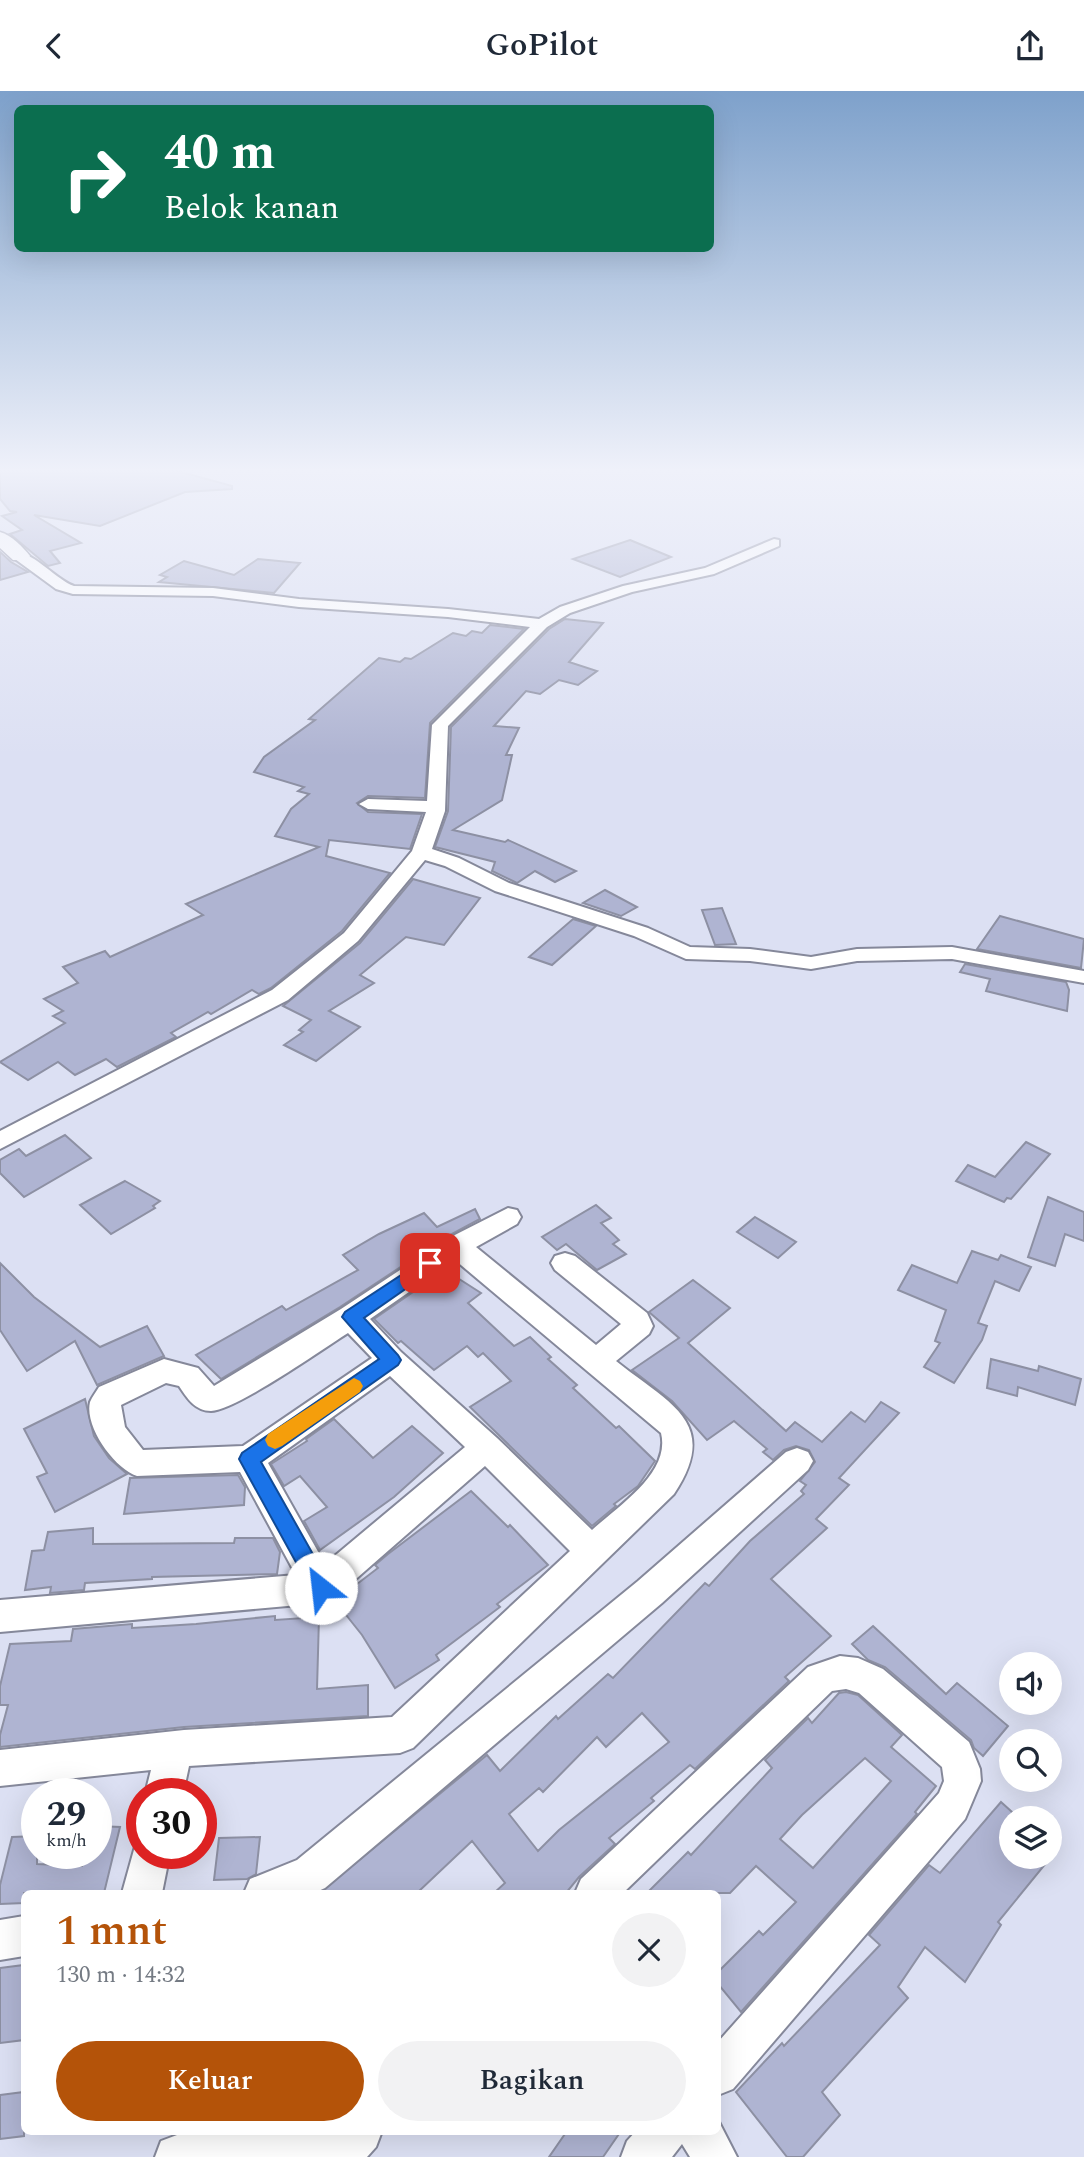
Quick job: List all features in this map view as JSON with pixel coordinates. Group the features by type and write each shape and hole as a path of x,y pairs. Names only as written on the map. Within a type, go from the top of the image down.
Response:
{"street":[{"path":"30,563 61,586 73,590 213,592 299,603 448,613 542,624"},
{"path":"0,1141 280,995 351,937 421,852 436,807 440,725 542,624 565,610 594,598 709,571 727,563"},
{"path":"368,804 436,807"},
{"path":"421,852 452,862 502,887 641,932 686,953 750,955 798,963 857,955 952,953 1084,977"},
{"path":"391,1360 249,1459 137,1463 128,1457 107,1421 105,1402 110,1396 164,1371 188,1376 202,1396 212,1399 351,1317 456,1246 508,1217"},
{"path":"0,1768 174,1749 400,1735 663,1484 680,1452 680,1438 673,1425 456,1246"},
{"path":"565,1263 637,1321 639,1326 596,1361"},
{"path":"351,1317 391,1360 486,1447 591,1551"},
{"path":"0,1616 321,1588 486,1447"},
{"path":"249,1459 321,1588"},
{"path":"276,1890 311,1874 650,1592 797,1461"},
{"path":"598,1890 820,1679 838,1671 857,1673 871,1681 956,1755 963,1771 964,1787 952,1806 721,2071"},
{"path":"168,1778 174,1749"},
{"path":"143,1890 147,1869"},
{"path":"0,1940 21,1936"},
{"path":"643,2157 662,2135"},
{"path":"701,2135 715,2157"},
{"path":"177,2157 256,2149 351,2146"}],"building":[{"path":"0,563 13,563 28,572 0,580"},
{"path":"180,563 193,563 234,575 251,563 300,563 274,593 159,582 167,577 160,575"},
{"path":"585,563 655,563 620,577"},
{"path":"565,619 603,623 569,662 597,671 578,685 559,680 540,694 526,691 494,726 519,728 506,755 512,755 502,800 453,830 505,842 508,840 576,871 555,882 535,871 517,883 492,871 495,862 435,847 448,811 451,727 549,629"},
{"path":"490,625 524,629 430,723 425,798 368,796 357,803 368,812 422,814 410,849 329,840 326,856 390,873 342,931 271,988 259,994 252,990 211,1014 208,1012 171,1033 176,1037 117,1067 106,1059 75,1075 58,1062 28,1080 0,1062 65,1023 53,1016 63,1011 44,999 78,983 63,967 105,951 110,957 203,915 186,904 319,847 275,836 291,809 309,794 298,791 304,787 254,772 264,757 315,720 309,719 379,658 400,662 405,658 411,659 453,633 466,636 472,631 482,633"},
{"path":"413,879 480,898 444,945 406,937 360,975 374,983 329,1011 360,1027 316,1061 284,1045 303,1032 299,1030 311,1020 283,1006 360,943"},
{"path":"605,890 637,907 621,916 583,903"},
{"path":"722,908 736,944 715,945 702,910"},
{"path":"1000,916 1084,939 1081,968 977,949"},
{"path":"573,919 596,926 552,965 529,957"},
{"path":"965,964 1066,982 1069,990 1067,1011 986,991 990,979 960,972"},
{"path":"65,1135 91,1158 24,1197 0,1173 0,1160 19,1149 26,1156"},
{"path":"1026,1142 1050,1154 1011,1199 1007,1198 1004,1202 956,1181 968,1165 995,1177"},
{"path":"125,1181 160,1201 153,1206 155,1208 111,1234 80,1205"},
{"path":"1048,1197 1084,1212 1084,1241 1065,1234 1055,1266 1028,1257"},
{"path":"596,1205 611,1218 601,1223 619,1240 613,1244 626,1254 597,1270 566,1244 557,1250 542,1237"},
{"path":"475,1209 480,1219 446,1237 340,1307 221,1379 196,1355 282,1306 286,1310 358,1270 343,1255 379,1234 424,1213 437,1227"},
{"path":"755,1217 796,1242 778,1258 737,1232"},
{"path":"972,1251 998,1260 1001,1255 1031,1267 1019,1291 995,1281 978,1323 987,1326 982,1340 954,1383 924,1367 940,1343 935,1341 946,1310 898,1290 912,1265 957,1283"},
{"path":"0,1263 34,1297 100,1347 147,1326 164,1356 97,1385 75,1341 27,1371 0,1330"},
{"path":"445,1270 481,1293 468,1303 514,1346 530,1337 551,1357 548,1359 577,1385 573,1388 616,1428 619,1426 655,1461 638,1486 614,1504 616,1506 592,1526 470,1407 511,1381 483,1353 478,1357 467,1346 434,1370 401,1341 398,1343 374,1319"},
{"path":"693,1280 730,1308 688,1343 786,1431 795,1422 822,1442 851,1412 865,1422 881,1402 899,1413 839,1478 849,1485 816,1519 827,1528 771,1579 831,1636 785,1677 789,1681 695,1769 690,1765 651,1798 654,1801 609,1838 615,1844 568,1890 497,1890 505,1883 472,1841 420,1890 323,1890 487,1755 500,1771 556,1716 558,1719 608,1674 613,1678 705,1583 709,1586 750,1541 804,1494 801,1491 806,1485 800,1481 815,1462 809,1450 796,1446 784,1450 773,1460 763,1452 767,1449 734,1421 707,1440 672,1401 632,1370 679,1338 649,1312","holes":["642,1713 669,1742 559,1830 538,1851 509,1814 539,1788 543,1792 597,1737 606,1747"]},
{"path":"991,1359 1038,1371 1039,1366 1081,1379 1075,1405 1018,1387 1017,1396 987,1388"},
{"path":"85,1399 94,1436 109,1458 127,1474 55,1512 37,1477 47,1473 24,1429"},
{"path":"334,1419 373,1458 412,1426 443,1453 394,1497 320,1550 304,1521 327,1507 300,1476 284,1486 271,1464 307,1441 306,1439"},
{"path":"238,1475 245,1487 244,1505 124,1514 130,1478"},
{"path":"471,1491 508,1527 510,1525 548,1565 497,1604 500,1607 436,1655 439,1660 395,1688 362,1635 335,1601 378,1568 375,1565 388,1554"},
{"path":"93,1528 93,1544 234,1543 235,1538 273,1538 280,1552 277,1574 152,1577 85,1583 84,1590 50,1593 51,1587 25,1590 32,1551 44,1550 48,1532"},
{"path":"275,1616 275,1620 319,1617 317,1689 368,1685 368,1716 184,1727 0,1747 0,1735 8,1705 0,1705 0,1686 10,1644 71,1641 73,1629 132,1624 132,1628 196,1624"},
{"path":"873,1626 946,1694 957,1683 1008,1726 999,1729 999,1737 983,1756 974,1748 971,1740 885,1667 868,1660 852,1644"},
{"path":"839,1693 858,1695 902,1735 891,1747 936,1786 915,1812 917,1814 741,2012 721,1988 721,1969 759,1931 763,1935 796,1902 756,1866 730,1893 721,1893 721,1890 650,1890 688,1852 691,1855 772,1768 765,1760 808,1718 812,1723","holes":["865,1758 891,1781 813,1868 780,1839 802,1815"]},
{"path":"1001,1802 1005,1806 999,1806 999,1869 1041,1869 998,1922 1001,1925 965,1982 925,1947 898,1987 908,1998 822,2092 840,2115 803,2157 787,2157 736,2092 880,1945 869,1935 929,1865 940,1873"},
{"path":"112,1827 120,1827 112,1860"},
{"path":"12,1837 21,1837 21,1869 110,1869 105,1890 21,1890 21,1903 0,1904 0,1885"},
{"path":"260,1837 256,1874 247,1879 214,1880 219,1838"},
{"path":"21,1965 21,2040 0,2043 0,1968"},
{"path":"21,2092 21,2135 24,2136 0,2139 0,2095"},
{"path":"564,2135 618,2135 603,2157 549,2157"}],"slow traffic":[{"path":"275,1440 354,1386"}],"route":[{"path":"321,1588 249,1459 391,1360 351,1317 430,1263"}]}
